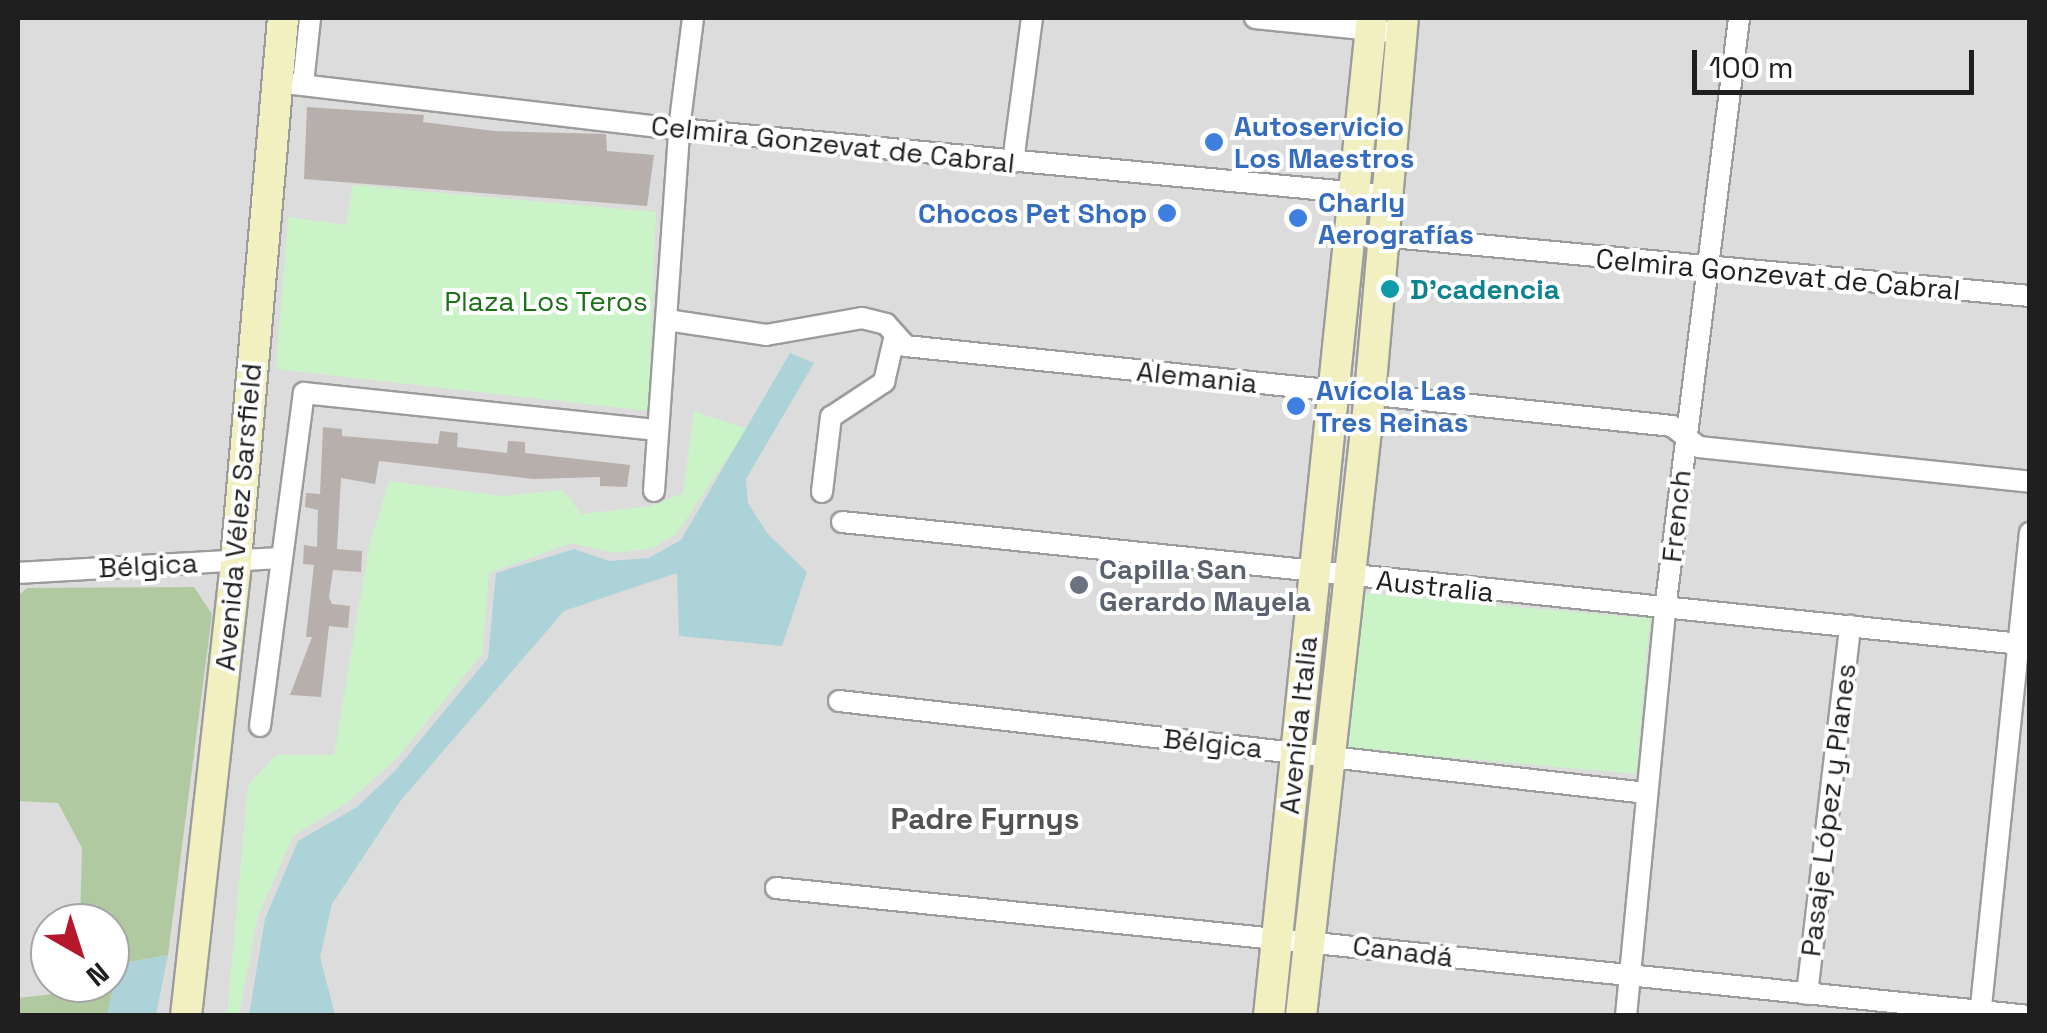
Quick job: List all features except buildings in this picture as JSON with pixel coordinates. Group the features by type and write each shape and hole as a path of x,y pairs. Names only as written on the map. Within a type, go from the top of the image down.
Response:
{"main road":[{"name":"Avenida Vélez Sarsfield","path":"186,1016 290,83 283,18"},
{"name":"Avenida Italia","path":"1268,1016 1352,191 1387,24"},
{"name":"Avenida Italia","path":"1300,1016 1332,758 1390,196 1387,24"}],"street":[{"name":"Avenida Vélez Sarsfield","path":"290,83 310,18"},
{"path":"654,491 679,129 693,18"},
{"path":"1012,162 1032,18"},
{"path":"1255,18 1387,24"},
{"name":"French","path":"1626,1016 1665,610 1740,18"},
{"name":"Celmira Gonzevat de Cabral","path":"290,83 679,129 1390,196"},
{"name":"Celmira Gonzevat de Cabral","path":"1348,233 2030,296"},
{"name":"Alemania","path":"667,320 766,334 862,318 886,324 906,346 1672,426 1699,447 2030,482"},
{"path":"822,492 831,417 884,382 895,335"},
{"name":"Avenida Vélez Sarsfield","path":"260,726 279,558 304,392 657,430"},
{"name":"Australia","path":"842,522 1313,569 1350,577 1665,610 2024,644"},
{"path":"1980,1012 2024,644 2030,533"},
{"name":"Bélgica","path":"18,573 279,558"},
{"name":"Pasaje López y Planes","path":"1807,994 1850,626"},
{"name":"Bélgica","path":"839,701 1646,792"},
{"name":"Canadá","path":"776,888 2029,1016"}],"shaded area":[{"path":"18,18 2029,18 2029,1015 18,1015"}],"green space":[{"name":"Plaza Los Teros","path":"353,185 656,212 648,411 276,369 288,217 346,225"},
{"path":"694,411 747,429 676,534 653,548 616,553 571,543 489,573 482,654 398,757 347,803 293,836 258,916 239,1013 227,1014 248,785 276,755 334,755 369,546 389,481 502,496 563,490 581,514 651,506 683,493"},
{"path":"194,587 212,614 168,955 130,962 130,903 81,903 82,848 58,803 18,801 18,596 27,588"},
{"path":"1359,593 1650,618 1636,774 1345,748"},
{"path":"30,997 30,1003 110,1003 107,1015 18,1015 18,998"}],"water":[{"path":"790,353 814,363 746,479 748,503 767,533 807,572 782,646 679,636 677,573 564,611 401,800 332,904 320,957 335,1015 249,1015 265,919 298,841 357,807 395,771 488,658 496,573 574,549 609,561 649,558 681,540"},
{"path":"168,955 156,1015 107,1015 110,1003 130,1003 130,962"}],"place":[{"name":"Autoservicio Los Maestros","path":"1214,142"},
{"name":"Chocos Pet Shop","path":"1167,213"},
{"name":"Charly Aerografías","path":"1298,218"},
{"name":"D'cadencia","path":"1390,289"},
{"name":"Avícola Las Tres Reinas","path":"1296,406"},
{"name":"Capilla San Gerardo Mayela","path":"1079,585"}],"district":[{"name":"Padre Fyrnys","path":"985,819"}]}
